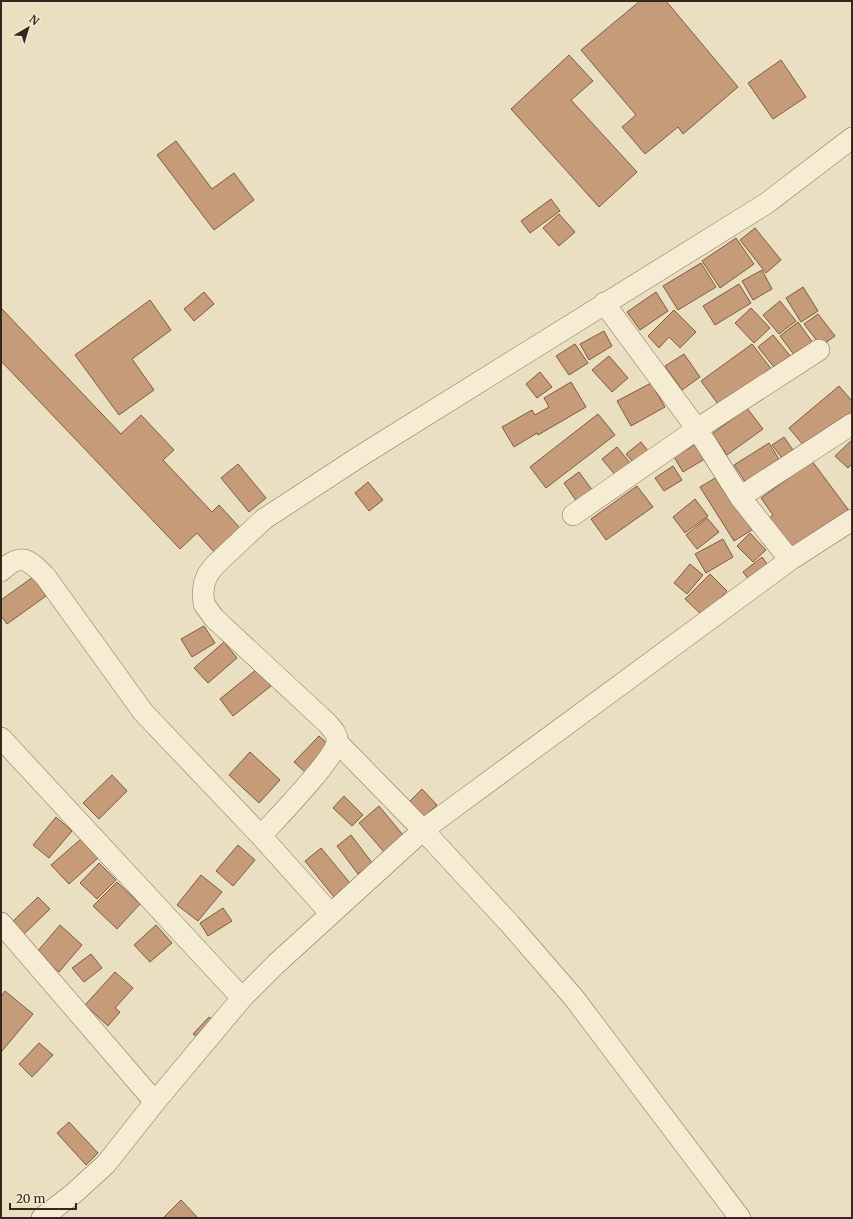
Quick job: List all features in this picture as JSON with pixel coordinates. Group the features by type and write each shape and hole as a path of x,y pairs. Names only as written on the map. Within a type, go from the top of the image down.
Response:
{"street":[{"path":"740,1218 574,998 510,924 423,830 337,742 335,732 327,723 214,618 204,604 204,584 208,574 215,565 264,519 369,451 767,203 852,138"},
{"path":"604,304 697,430 740,497 790,560"},
{"path":"573,515 697,430 819,350"},
{"path":"740,497 852,424"},
{"path":"42,1218 73,1194 106,1164 155,1102 242,998 276,964 423,830 790,560 852,520"},
{"path":"1,571 14,560 22,559 33,564 41,572 143,712 261,836 331,914"},
{"path":"1,738 242,998"},
{"path":"261,836 316,775 337,742"},
{"path":"1,923 155,1102"}],"building":[{"path":"640,1 666,1 738,87 683,134 678,127 645,154 622,127 636,115 581,50"},
{"path":"569,55 593,81 571,100 637,172 599,207 511,109"},
{"path":"781,60 806,97 773,119 748,83"},
{"path":"176,141 212,189 234,173 254,200 214,230 157,155"},
{"path":"551,199 560,211 530,233 521,221"},
{"path":"559,214 575,232 559,246 543,228"},
{"path":"755,228 781,260 766,273 740,240"},
{"path":"736,238 754,264 720,288 702,261"},
{"path":"701,263 716,287 678,310 663,286"},
{"path":"762,270 772,289 753,300 742,281"},
{"path":"739,284 751,303 715,325 703,306"},
{"path":"803,287 818,311 801,322 786,298"},
{"path":"204,292 214,304 194,321 184,309"},
{"path":"656,292 668,311 640,330 627,312"},
{"path":"150,300 171,330 132,359 154,390 119,415 75,355"},
{"path":"780,301 796,321 779,334 763,315"},
{"path":"1,308 121,434 141,415 174,450 163,460 212,512 219,505 242,530 216,554 197,533 180,549 1,361"},
{"path":"751,308 770,328 754,343 735,323"},
{"path":"674,310 696,332 680,348 669,337 659,348 648,336"},
{"path":"818,314 835,336 821,346 804,324"},
{"path":"798,322 816,347 798,360 780,336"},
{"path":"604,331 612,346 589,360 580,344"},
{"path":"773,335 792,358 777,371 758,347"},
{"path":"575,344 588,363 569,375 556,356"},
{"path":"752,344 772,370 721,408 701,381"},
{"path":"684,354 700,377 682,390 665,366"},
{"path":"609,356 628,378 612,392 592,370"},
{"path":"540,372 552,387 537,398 526,384"},
{"path":"571,382 586,407 514,447 502,427 532,410 535,415 549,407 544,398"},
{"path":"651,383 665,407 631,426 617,401"},
{"path":"839,386 852,401 852,416 809,452 789,428"},
{"path":"747,408 763,429 727,455 712,434"},
{"path":"598,414 615,435 546,488 530,467"},
{"path":"784,437 793,450 782,458 772,445"},
{"path":"852,440 852,464 848,468 835,456"},
{"path":"641,442 652,456 637,467 626,454"},
{"path":"699,442 708,457 683,472 674,457"},
{"path":"769,443 782,464 748,486 734,465"},
{"path":"617,447 631,464 616,476 602,459"},
{"path":"812,461 850,512 789,550 767,520 773,515 761,498"},
{"path":"238,464 266,498 249,512 221,478"},
{"path":"673,466 682,480 664,491 655,478"},
{"path":"579,472 595,494 579,505 564,483"},
{"path":"722,474 755,528 734,541 700,487"},
{"path":"368,482 383,500 369,511 355,493"},
{"path":"637,486 653,507 606,540 591,519"},
{"path":"695,499 708,516 685,533 673,517"},
{"path":"707,518 719,532 697,549 686,535"},
{"path":"750,533 766,550 753,562 737,546"},
{"path":"723,539 733,557 706,573 695,554"},
{"path":"762,557 772,571 753,585 743,572"},
{"path":"690,564 703,575 687,594 674,583"},
{"path":"710,574 727,591 703,616 685,599"},
{"path":"33,577 46,596 7,624 1,616 1,600"},
{"path":"204,626 215,643 192,657 181,639"},
{"path":"224,642 237,658 208,683 194,668"},
{"path":"257,669 271,686 233,716 220,699"},
{"path":"319,736 331,747 306,773 294,762"},
{"path":"250,752 280,780 259,803 229,775"},
{"path":"112,775 127,791 99,819 83,803"},
{"path":"422,789 437,805 421,820 406,805"},
{"path":"344,796 363,815 352,826 333,808"},
{"path":"379,806 403,835 384,852 359,823"},
{"path":"56,817 72,831 49,858 33,845"},
{"path":"351,835 373,864 358,874 337,846"},
{"path":"81,839 98,858 69,884 51,865"},
{"path":"238,845 255,860 233,886 216,871"},
{"path":"321,848 350,883 334,897 305,861"},
{"path":"99,863 116,880 97,899 80,883"},
{"path":"201,875 222,892 198,921 177,905"},
{"path":"117,882 140,904 117,929 93,906"},
{"path":"38,897 50,909 23,935 11,923"},
{"path":"223,908 232,921 208,936 200,923"},
{"path":"60,925 82,945 59,972 36,953"},
{"path":"156,925 172,943 150,962 134,945"},
{"path":"91,954 102,968 84,982 72,968"},
{"path":"115,972 133,988 115,1008 120,1012 108,1026 85,1005"},
{"path":"5,991 33,1014 2,1051 1,997"},
{"path":"209,1017 215,1022 200,1039 193,1034"},
{"path":"39,1043 53,1055 32,1077 19,1064"},
{"path":"69,1122 98,1153 86,1165 57,1133"},
{"path":"181,1200 198,1218 163,1218"}]}
